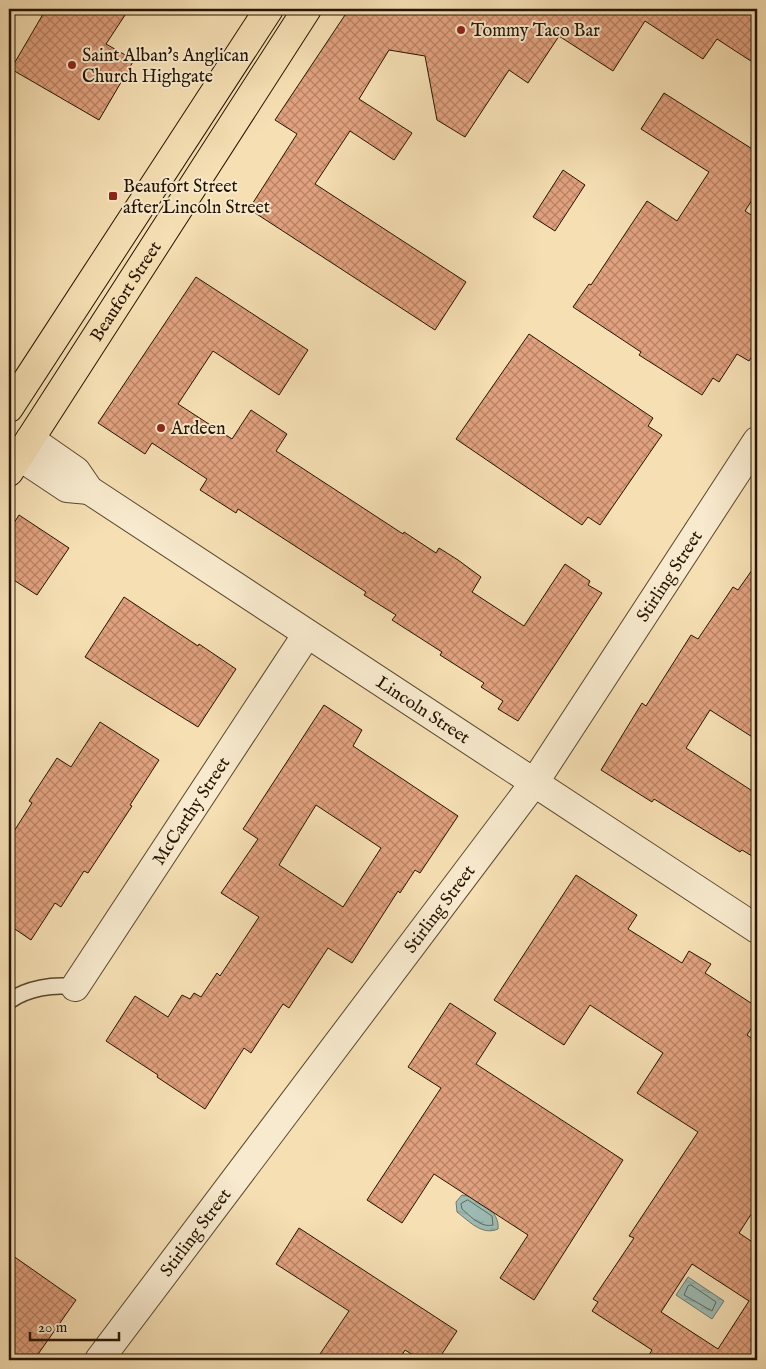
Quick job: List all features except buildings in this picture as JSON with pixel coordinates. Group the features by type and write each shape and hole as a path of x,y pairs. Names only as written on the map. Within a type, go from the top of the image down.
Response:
{"main road":[{"name":"Beaufort Street","path":"9,408 268,9"},
{"name":"Beaufort Street","path":"19,456 301,18"}],"street":[{"path":"268,9 301,18"},
{"name":"Stirling Street","path":"99,1360 534,783 757,441"},
{"name":"Lincoln Street","path":"19,456 76,471 89,490 757,929"},
{"name":"McCarthy Street","path":"75,987 307,634"}],"lane":[{"path":"9,1000 43,987 62,985 75,987"}],"water":[{"path":"462,1195 475,1198 487,1206 496,1217 498,1229 487,1231 481,1229 457,1212 456,1202"},
{"path":"688,1277 724,1301 712,1319 676,1295"}],"place":[{"name":"Tommy Taco Bar","path":"461,30"},
{"name":"Saint Alban's Anglican Church Highgate","path":"72,65"},
{"name":"Beaufort Street after Lincoln Street","path":"113,196"},
{"name":"Ardeen","path":"161,428"}]}
